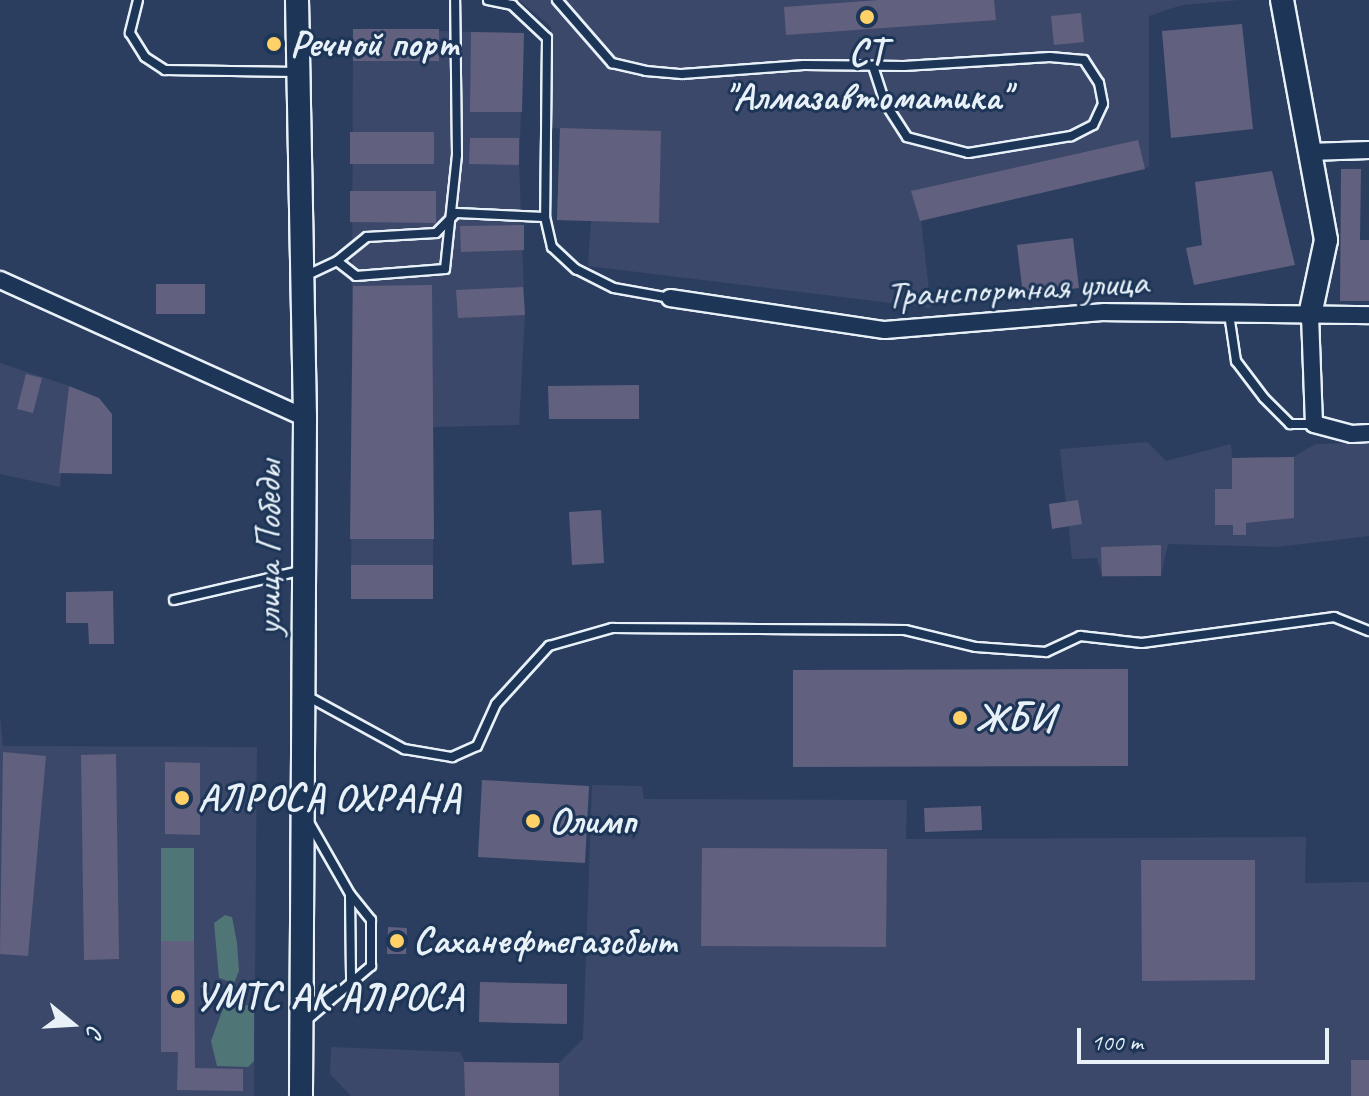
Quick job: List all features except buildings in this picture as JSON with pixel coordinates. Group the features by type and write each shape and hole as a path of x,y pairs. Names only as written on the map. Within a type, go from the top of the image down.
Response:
{"main road":[{"name":"улица Победы","path":"297,0 299,279 305,418 301,1096"},
{"path":"1282,0 1326,240 1310,315"}],"street":[{"path":"1309,152 1369,150"},
{"path":"0,280 305,418"},
{"name":"Транспортная улица","path":"670,298 885,330 1105,312 1369,315"},
{"path":"1310,315 1314,424 1352,434 1369,433"}],"lane":[{"path":"138,0 130,33 145,57 165,70 297,72"},
{"path":"337,261 356,276 445,269 457,155 455,0"},
{"path":"488,0 512,5 547,38 545,217 552,247 576,269 614,288 670,298"},
{"path":"557,0 612,63 646,71 682,74 804,65 873,66 1050,57 1084,60 1099,83 1103,104 1093,125 1071,136 968,153 907,137 885,103 873,66"},
{"path":"299,279 337,261 367,237 436,233 456,213 545,217"},
{"path":"1229,314 1236,361 1264,398 1290,424 1314,424"},
{"path":"174,600 304,570"},
{"path":"304,693 325,710 404,749 452,757 477,746 496,704 549,646 612,628 905,630 976,647 1046,652 1080,636 1142,643 1334,617 1369,631"},
{"path":"302,1024 371,966 371,920 350,894 303,811"},
{"path":"350,894 351,982"}],"shaded area":[{"path":"519,0 1240,0 1182,5 1149,16 1149,167 921,221 931,308 588,266 591,221 557,220 560,129 550,127 551,27"},
{"path":"353,29 524,33 519,165 525,315 519,425 433,427 433,599 351,599"},
{"path":"0,363 69,386 60,487 0,474"},
{"path":"1147,442 1166,461 1231,444 1232,458 1293,457 1316,444 1369,443 1369,536 1277,547 1168,544 1161,576 1102,577 1097,558 1072,559 1060,449"},
{"path":"0,715 3,746 257,747 254,1096 0,1096"},
{"path":"592,785 642,786 644,799 907,800 906,839 1306,837 1305,883 1369,882 1369,1096 351,1096 330,1074 331,1047 460,1052 465,1062 559,1063 583,1039"}],"green space":[{"path":"161,848 194,848 194,941 161,941"},
{"path":"225,915 232,917 237,943 239,971 234,983 219,978 214,923"},
{"path":"225,1003 254,1006 254,1061 248,1067 217,1066 211,1041"}],"place":[{"name":"СТ \"Алмазавтоматика\"","path":"867,17"},
{"name":"Речной порт","path":"274,44"},
{"name":"ЖБИ","path":"960,718"},
{"name":"АЛРОСА ОХРАНА","path":"182,798"},
{"name":"Олимп","path":"533,821"},
{"name":"Саханефтегазсбыт","path":"397,941"},
{"name":"УМТС АК АЛРОСА","path":"178,997"}]}
